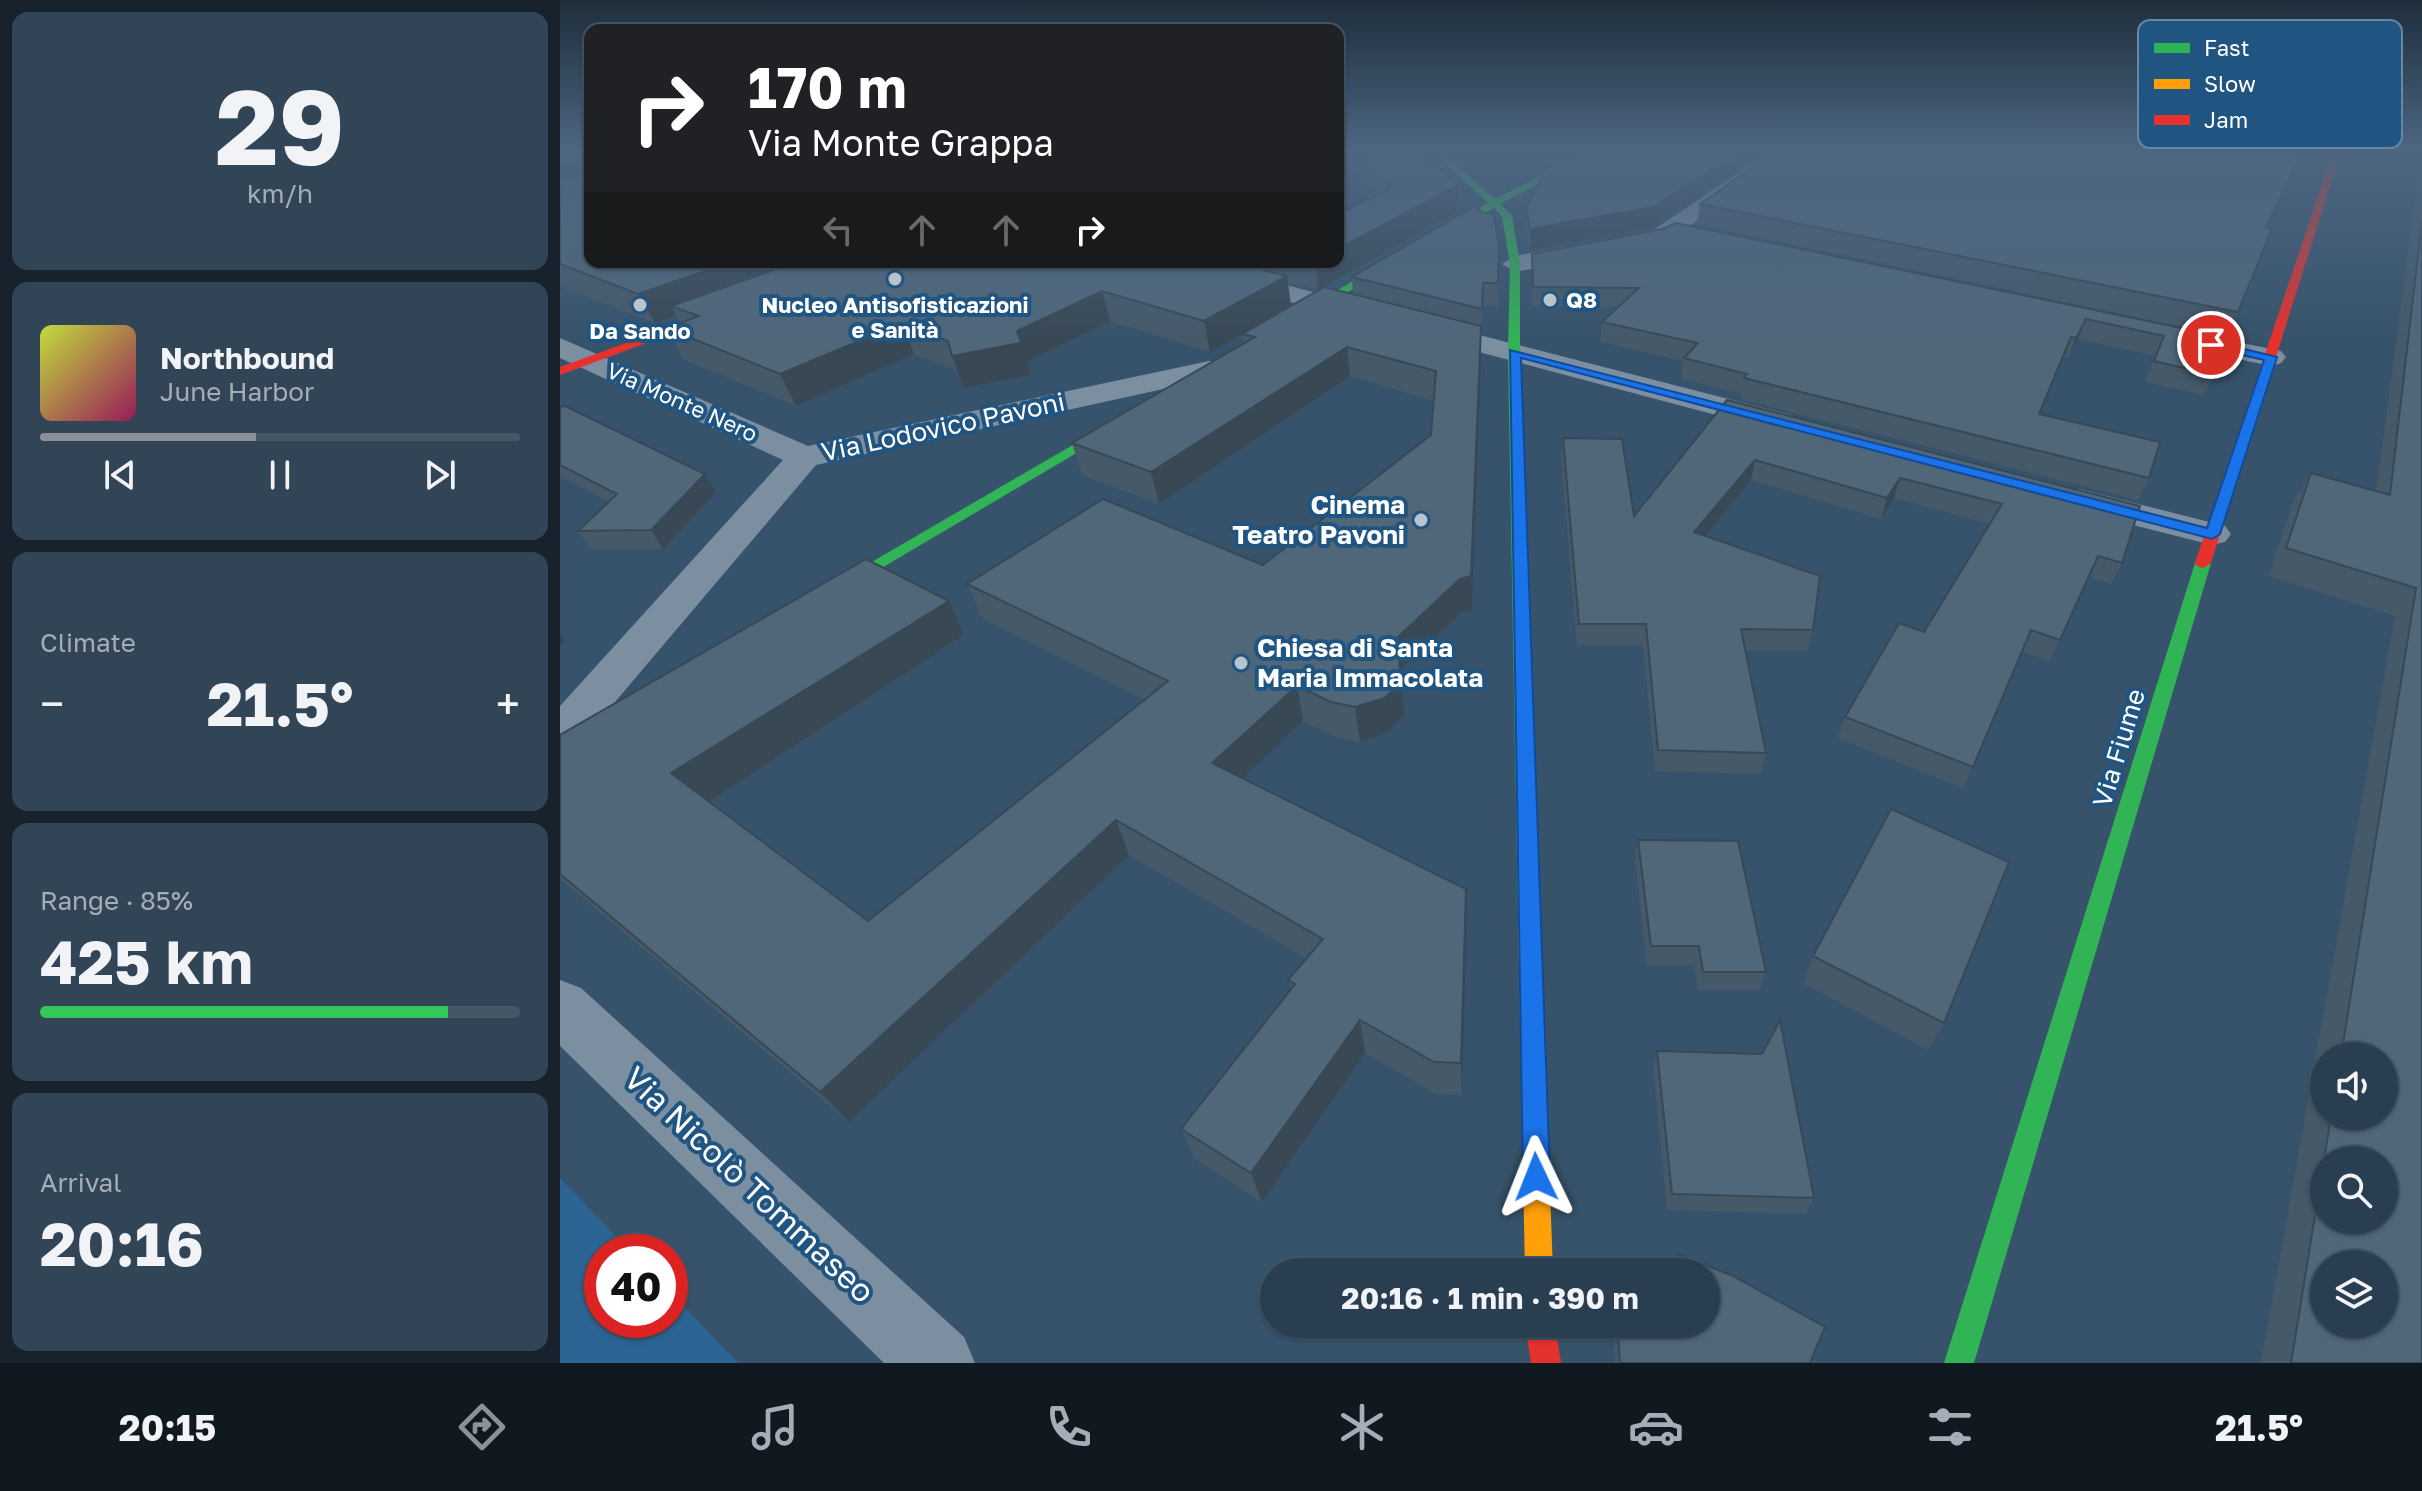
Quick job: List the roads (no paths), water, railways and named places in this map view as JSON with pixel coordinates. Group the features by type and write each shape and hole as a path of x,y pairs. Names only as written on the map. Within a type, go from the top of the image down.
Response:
{"street":[{"path":"1271,332 1475,215"},
{"path":"1505,215 1512,227 1515,264 1514,353 1539,1258"},
{"path":"1515,264 1633,243 1673,230 1695,215"},
{"name":"Via Fiume","path":"1959,1363 2212,534 2317,215"},
{"path":"1673,230 1704,237"},
{"path":"1189,268 1803,428"},
{"path":"560,371 738,306"},
{"path":"2133,328 2271,357"},
{"name":"Via Monte Nero","path":"560,347 804,457"},
{"name":"Via Lodovico Pavoni","path":"560,745 577,731 804,457 1215,366"},
{"name":"Via Lodovico Pavoni","path":"811,601 1215,366"},
{"path":"2045,491 2212,534"},
{"name":"Via Nicolò Tommaseo","path":"560,1007 938,1363"},
{"path":"1537,1363 1539,1338"},
{"path":"1542,1338 1546,1363"}],"place":[{"name":"Nucleo Antisofisticazioni e Sanità","path":"895,279"},
{"name":"Q8","path":"1550,300"},
{"name":"Da Sando","path":"640,305"},
{"name":"Cinema Teatro Pavoni","path":"1421,520"},
{"name":"Chiesa di Santa Maria Immacolata","path":"1241,663"}]}
